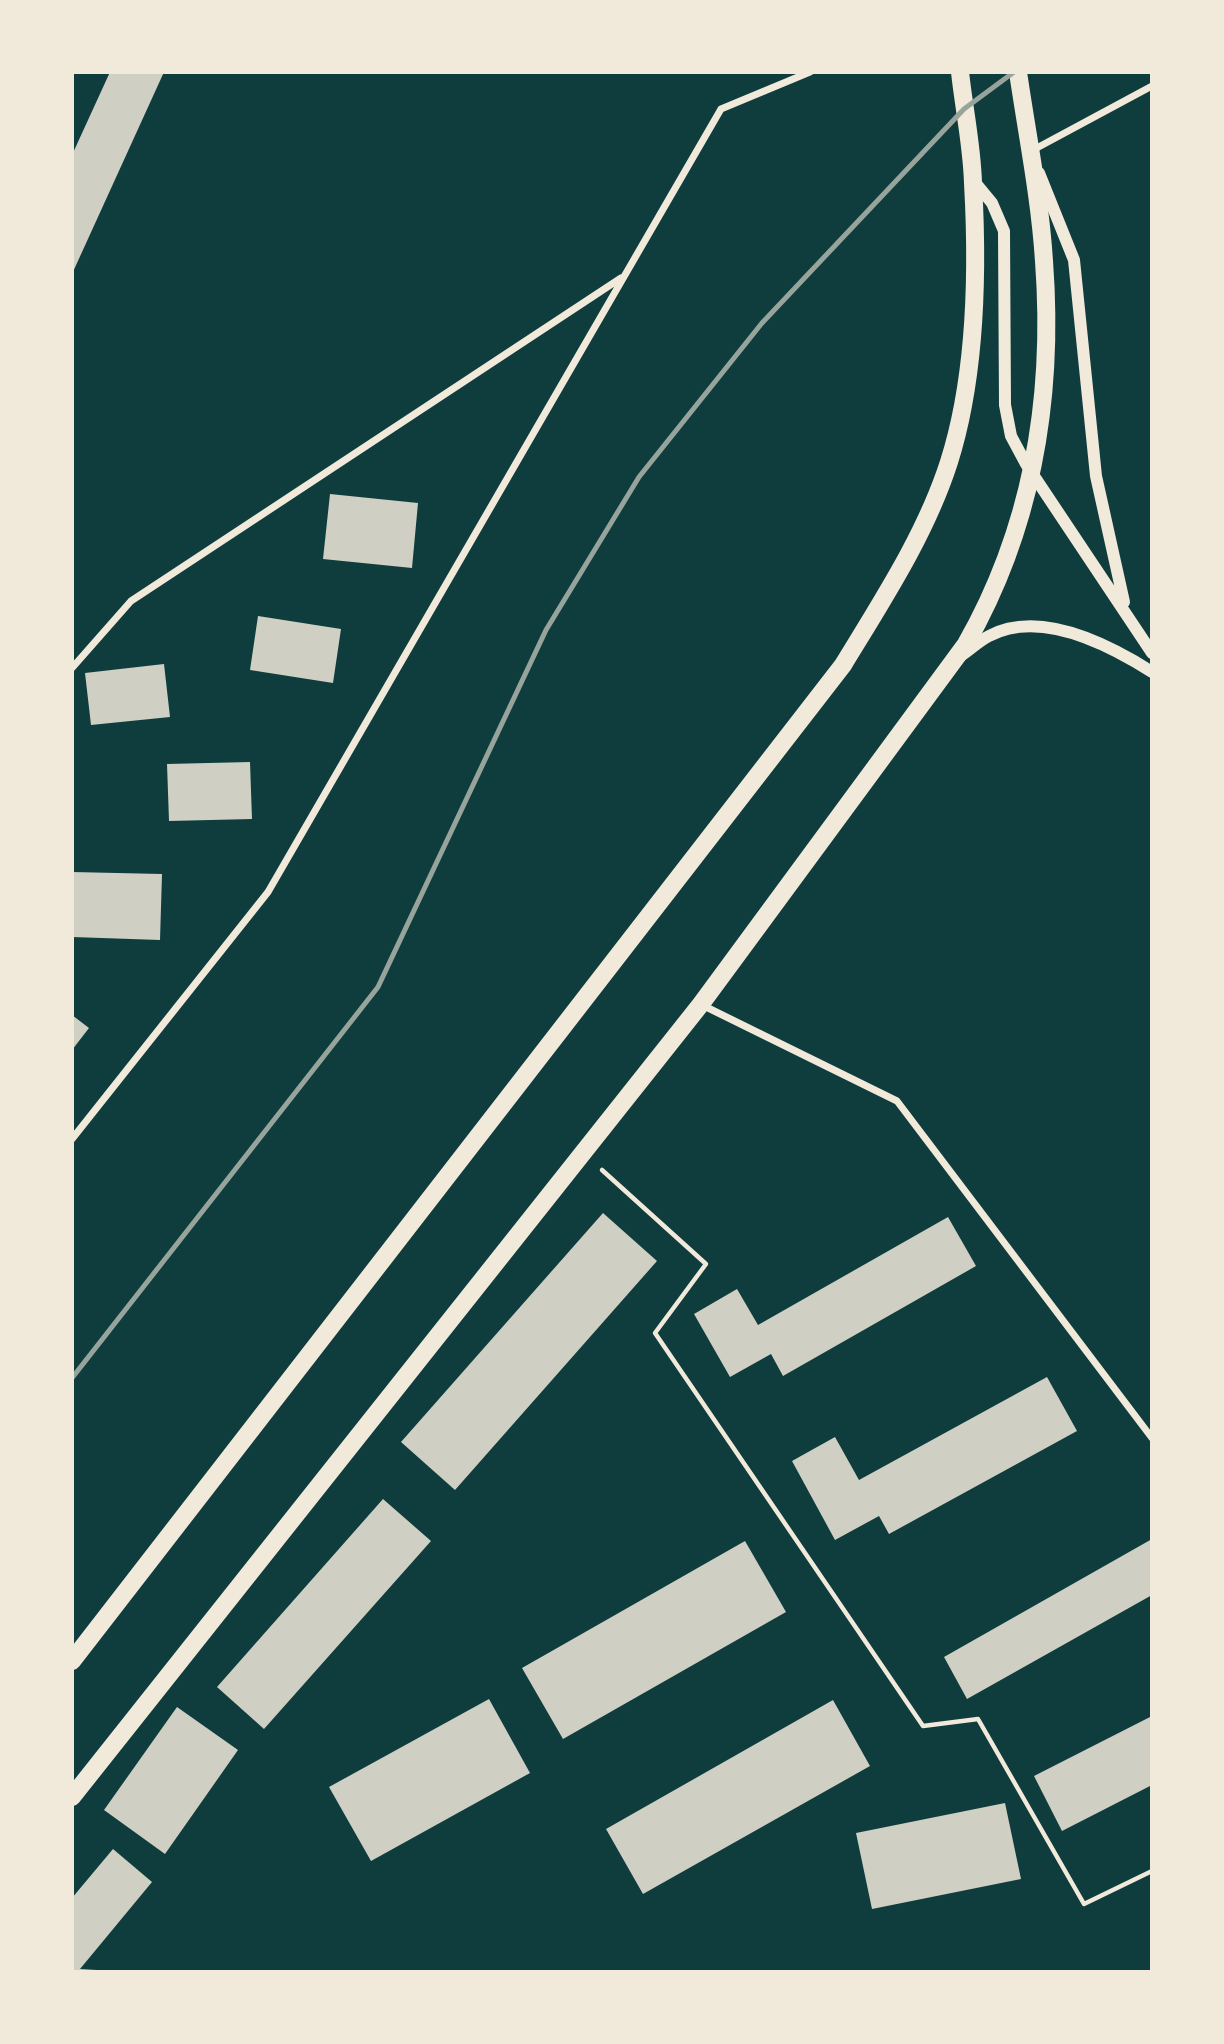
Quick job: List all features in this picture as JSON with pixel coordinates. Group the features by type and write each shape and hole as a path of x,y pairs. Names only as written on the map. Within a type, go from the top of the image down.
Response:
{"main road":[{"path":"72,1661 843,665 921,529 948,464 965,397 975,246 973,180 960,72"},
{"path":"72,1797 701,1004 953,661 986,608 1008,556 1033,474 1043,421 1047,349 1044,260 1018,72"}],"street":[{"path":"72,1139 268,892 721,109 810,72"},
{"path":"1126,613 1096,475 1074,260 1029,152 1152,86"},
{"path":"973,180 992,204 1004,231 1005,405 1011,436 1033,474 1152,653"},
{"path":"72,668 131,601 624,275"},
{"path":"953,661 990,635 1021,626 1056,629 1086,639 1152,672"},
{"path":"701,1004 897,1101 1152,1438"}],"path":[{"path":"583,1153 706,1264 655,1333 923,1726 978,1719 1084,1904 1152,1871"}],"building":[{"path":"110,72 164,72 72,274 72,155"},
{"path":"330,494 418,503 412,568 323,559"},
{"path":"258,616 341,629 333,683 250,670"},
{"path":"164,664 170,717 91,725 85,673"},
{"path":"250,762 252,819 169,821 167,764"},
{"path":"72,872 162,874 160,940 72,937"},
{"path":"72,1015 89,1028 72,1050"},
{"path":"603,1213 657,1261 455,1490 401,1442"},
{"path":"948,1217 976,1266 783,1376 771,1354 730,1377 694,1314 737,1289 758,1325"},
{"path":"1047,1377 1077,1431 889,1534 879,1516 835,1540 792,1461 835,1437 859,1480"},
{"path":"383,1499 431,1541 264,1729 217,1687"},
{"path":"1152,1539 1152,1595 967,1699 944,1657"},
{"path":"745,1541 786,1612 563,1739 522,1668"},
{"path":"489,1699 530,1773 371,1861 329,1787"},
{"path":"833,1700 870,1766 643,1894 606,1829"},
{"path":"177,1707 238,1750 165,1854 104,1810"},
{"path":"1152,1716 1152,1785 1062,1831 1034,1776"},
{"path":"1005,1803 1021,1879 872,1909 856,1833"},
{"path":"113,1849 152,1882 80,1969 130,1972 72,1972 72,1898"}],"railway":[{"path":"72,1378 378,987 546,630 639,477 762,323 964,109 1014,72"}]}
